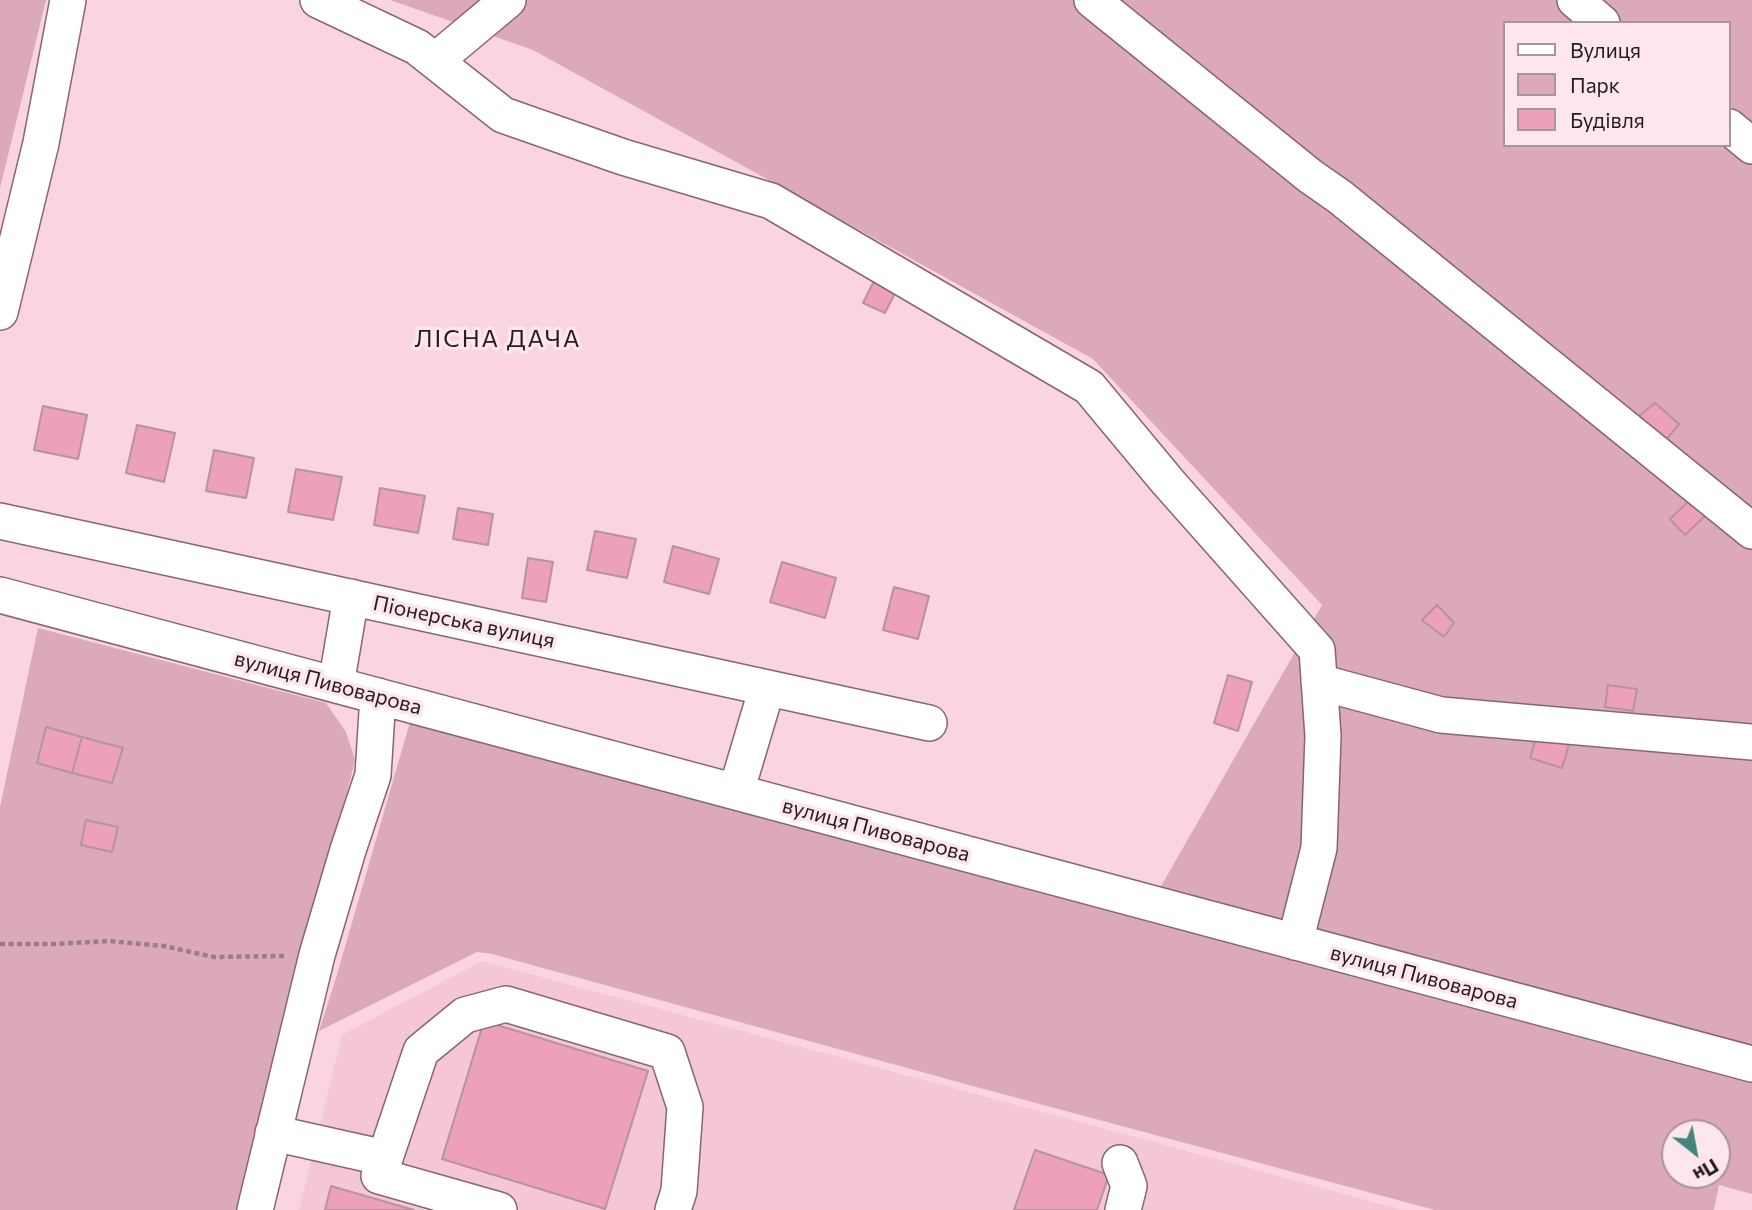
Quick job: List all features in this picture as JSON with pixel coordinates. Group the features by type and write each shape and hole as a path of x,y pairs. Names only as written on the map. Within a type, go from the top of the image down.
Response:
{"street":[{"path":"0,312 41,143 68,0"},
{"path":"318,0 416,47 503,116 623,157 771,201 1089,387 1168,482 1317,650 1323,736 1319,848 1294,942"},
{"path":"435,61 508,0"},
{"path":"1092,0 1752,531"},
{"path":"1574,0 1600,21"},
{"path":"1731,129 1752,146"},
{"name":"Піонерська вулиця","path":"0,521 929,723"},
{"name":"вулиця Пивоварова","path":"0,595 1752,1065"},
{"path":"336,685 351,597"},
{"path":"1319,682 1441,715 1752,742"},
{"path":"736,792 767,688"},
{"path":"255,1210 317,955 373,775 378,696"},
{"path":"499,1210 379,1176 421,1051 464,1015 506,1004 667,1052 685,1107 679,1191 673,1210"},
{"path":"273,1133 385,1158"},
{"path":"1120,1163 1129,1186 1123,1210"}],"path":[{"path":"0,944 109,941 164,946 214,957 317,955"}],"shaded area":[{"path":"482,961 1402,1210 299,1210 342,1035"}],"green space":[{"path":"0,0 46,0 0,188"},
{"path":"390,0 1752,0 1752,1051 1160,888 1322,605 1093,359 533,50"},
{"path":"38,628 326,703 346,732 355,760 246,1210 0,1210 0,807"},
{"path":"410,722 1455,1000 1752,1083 1752,1194 1731,1188 1731,1119 1661,1119 1661,1189 1718,1189 1714,1210 1435,1210 477,952 319,1031"}],"building":[{"path":"876,277 898,287 885,313 863,303"},
{"path":"1655,403 1679,424 1666,440 1638,417"},
{"path":"43,406 87,415 78,459 34,450"},
{"path":"137,425 175,433 164,482 126,473"},
{"path":"214,450 254,458 246,498 206,491"},
{"path":"296,469 342,477 333,520 288,512"},
{"path":"380,488 425,496 418,533 374,525"},
{"path":"1693,497 1708,513 1685,535 1670,519"},
{"path":"458,508 493,514 488,545 453,539"},
{"path":"595,531 636,539 627,578 587,570"},
{"path":"673,546 719,559 709,594 664,582"},
{"path":"528,558 553,562 546,602 522,598"},
{"path":"782,562 836,578 825,618 770,602"},
{"path":"894,587 929,596 918,639 883,630"},
{"path":"1437,605 1454,623 1444,637 1422,620"},
{"path":"1228,675 1252,682 1238,731 1214,723"},
{"path":"1608,685 1637,689 1633,711 1605,707"},
{"path":"46,727 82,737 72,773 37,763"},
{"path":"1537,735 1569,745 1562,768 1530,758"},
{"path":"82,737 123,748 112,783 72,773"},
{"path":"86,820 118,827 112,852 81,845"},
{"path":"484,1021 648,1071 605,1209 442,1159"},
{"path":"1035,1150 1109,1175 1097,1210 1014,1210"},
{"path":"331,1186 414,1210 325,1210"}],"district":[{"name":"ЛІСНА ДАЧА","path":"498,339"}]}
